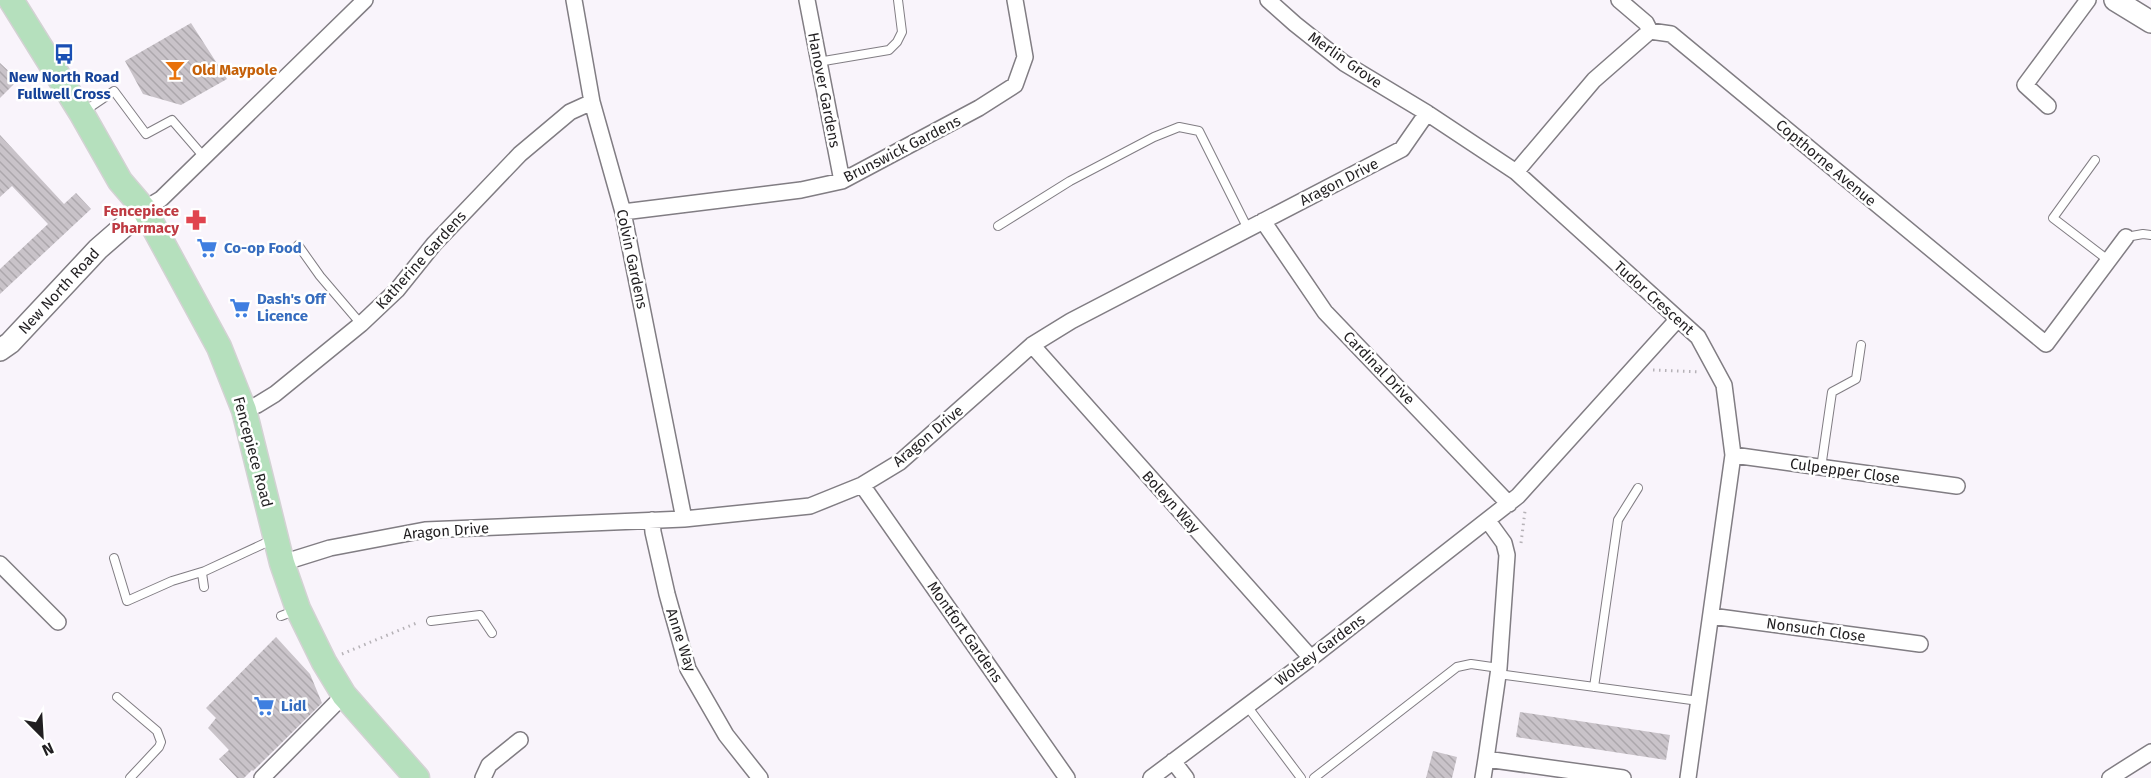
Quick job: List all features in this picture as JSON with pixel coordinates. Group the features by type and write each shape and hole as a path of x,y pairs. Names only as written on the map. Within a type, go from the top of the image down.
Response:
{"main road":[{"name":"Fencepiece Road","path":"11,0 82,114 120,181 144,209 212,333 243,410 282,563 290,613 344,695 417,778"}],"street":[{"path":"144,209 161,199 365,0"},
{"name":"Colvin Gardens","path":"574,0 592,102 623,212 684,519"},
{"name":"Hanover Gardens","path":"807,0 842,181"},
{"name":"Brunswick Gardens","path":"623,212 801,190 842,181 979,108 1015,85 1025,57 1015,0"},
{"name":"Merlin Grove","path":"1268,0 1344,63 1427,113"},
{"path":"1516,172 1594,80 1650,31 1646,23 1618,0"},
{"path":"2048,106 2025,85 2088,0"},
{"path":"2115,0 2151,22"},
{"name":"Copthorne Avenue","path":"1650,31 1671,34 2046,344 2126,237"},
{"name":"Katherine Gardens","path":"243,410 275,394 361,324 397,290 434,244 520,154 570,112 592,102"},
{"name":"Tudor Crescent","path":"1427,113 1516,172 1698,337 1725,385 1733,455 1699,701 1692,778"},
{"name":"Aragon Drive","path":"282,563 330,548 425,530 684,519 810,506 862,485 900,462 1032,345 1071,321 1402,149 1427,113"},
{"name":"New North Road","path":"3,341 98,249 144,209"},
{"name":"Cardinal Drive","path":"1263,221 1325,312 1514,500"},
{"name":"Wolsey Gardens","path":"1151,778 1311,658 1514,500 1677,320"},
{"name":"Boleyn Way","path":"1032,345 1311,658"},
{"name":"Culpepper Close","path":"1733,455 1957,486"},
{"name":"Montfort Gardens","path":"862,485 1067,778"},
{"name":"Anne Way","path":"652,520 652,532 688,669 726,735 760,778"},
{"path":"1484,778 1499,671 1507,555 1504,543 1488,521"},
{"path":"0,564 58,622"},
{"name":"Nonsuch Close","path":"1711,616 1920,644"},
{"path":"262,778 344,695"},
{"path":"483,778 489,765 520,740"},
{"path":"2110,778 2151,752"},
{"path":"1486,759 1623,778"},
{"path":"1173,761 1186,778"}],"lane":[{"path":"818,62 889,50 897,42 902,32 898,0"},
{"path":"82,114 114,91 146,134 171,120 204,157"},
{"path":"998,226 1070,181 1154,137 1179,127 1199,131 1248,229"},
{"path":"2095,160 2053,218 2108,260"},
{"path":"2126,237 2151,235"},
{"path":"298,245 320,276 361,324"},
{"path":"1821,468 1832,392 1856,379 1861,345"},
{"path":"1594,687 1618,520 1638,488"},
{"path":"114,558 127,601 172,581 205,571 276,538"},
{"path":"204,587 202,573 205,571"},
{"path":"431,621 480,615 492,633"},
{"path":"1314,778 1457,667 1471,664 1594,687 1699,701"},
{"path":"117,697 157,731 160,737 159,747 130,778"},
{"path":"1247,706 1301,778"}],"path":[{"path":"1641,360 1651,370 1707,372 1717,370"},
{"path":"1507,555 1520,552 1526,509 1514,500"},
{"path":"324,662 421,621"}],"building":[{"name":"Old Maypole","path":"191,23 227,79 181,105 143,94 125,61"},
{"path":"0,63 18,80 0,98"},
{"path":"0,135 64,204 76,193 91,209 0,294 0,269 48,224 12,186 0,197"},
{"name":"Lidl","path":"276,637 310,674 322,703 253,771 244,778 237,778 219,759 229,750 208,728 216,718 206,708"},
{"path":"1520,712 1670,735 1666,760 1516,737"},
{"path":"1433,751 1457,757 1452,778 1426,778"}],"place":[{"name":"New North Road Fullwell Cross","path":"64,54"},
{"name":"Old Maypole","path":"175,70"},
{"name":"Fencepiece Pharmacy","path":"196,220"},
{"name":"Co-op Food","path":"207,248"},
{"name":"Dash's Off Licence","path":"240,308"},
{"name":"Lidl","path":"264,706"}]}
